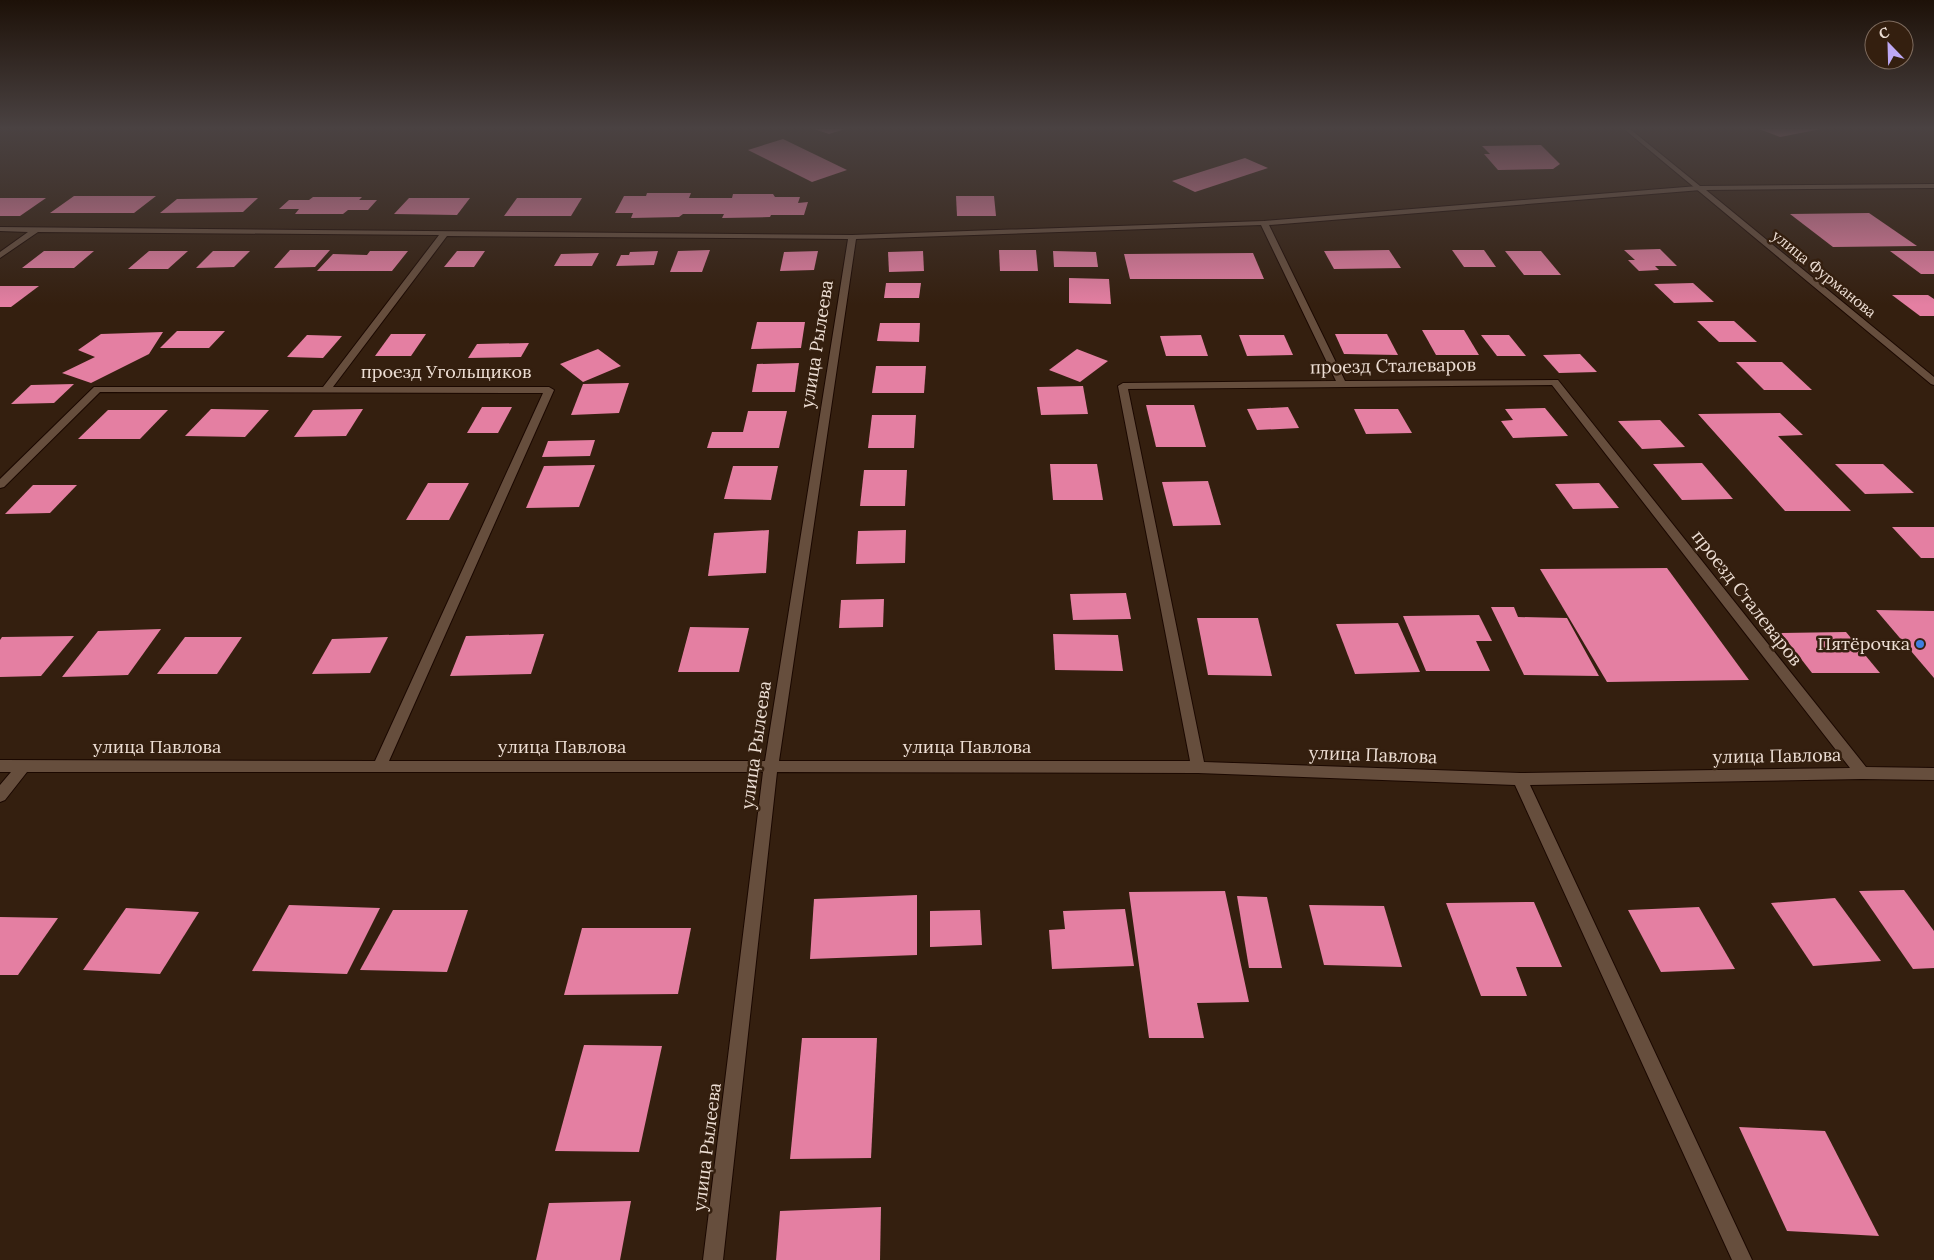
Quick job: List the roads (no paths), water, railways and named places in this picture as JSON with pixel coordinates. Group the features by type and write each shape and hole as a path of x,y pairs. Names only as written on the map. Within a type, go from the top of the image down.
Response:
{"street":[{"path":"0,229 852,237 1264,223 1698,188 1722,188"},
{"name":"улица Фурманова","path":"1698,188 1934,382"},
{"path":"1264,223 1342,384"},
{"path":"0,256 37,229"},
{"path":"326,389 444,234"},
{"name":"улица Рылеева","path":"713,1260 771,766 852,237"},
{"name":"проезд Сталеваров","path":"1198,767 1123,386 1555,382 1862,773"},
{"name":"проезд Угольщиков","path":"0,485 97,389 549,390 380,765"},
{"name":"улица Павлова","path":"0,766 1198,767 1520,779 1862,773 1934,774"},
{"path":"0,796 22,766"},
{"path":"1520,779 1742,1260"}],"place":[{"name":"Пятёрочка","path":"1920,644"}]}
